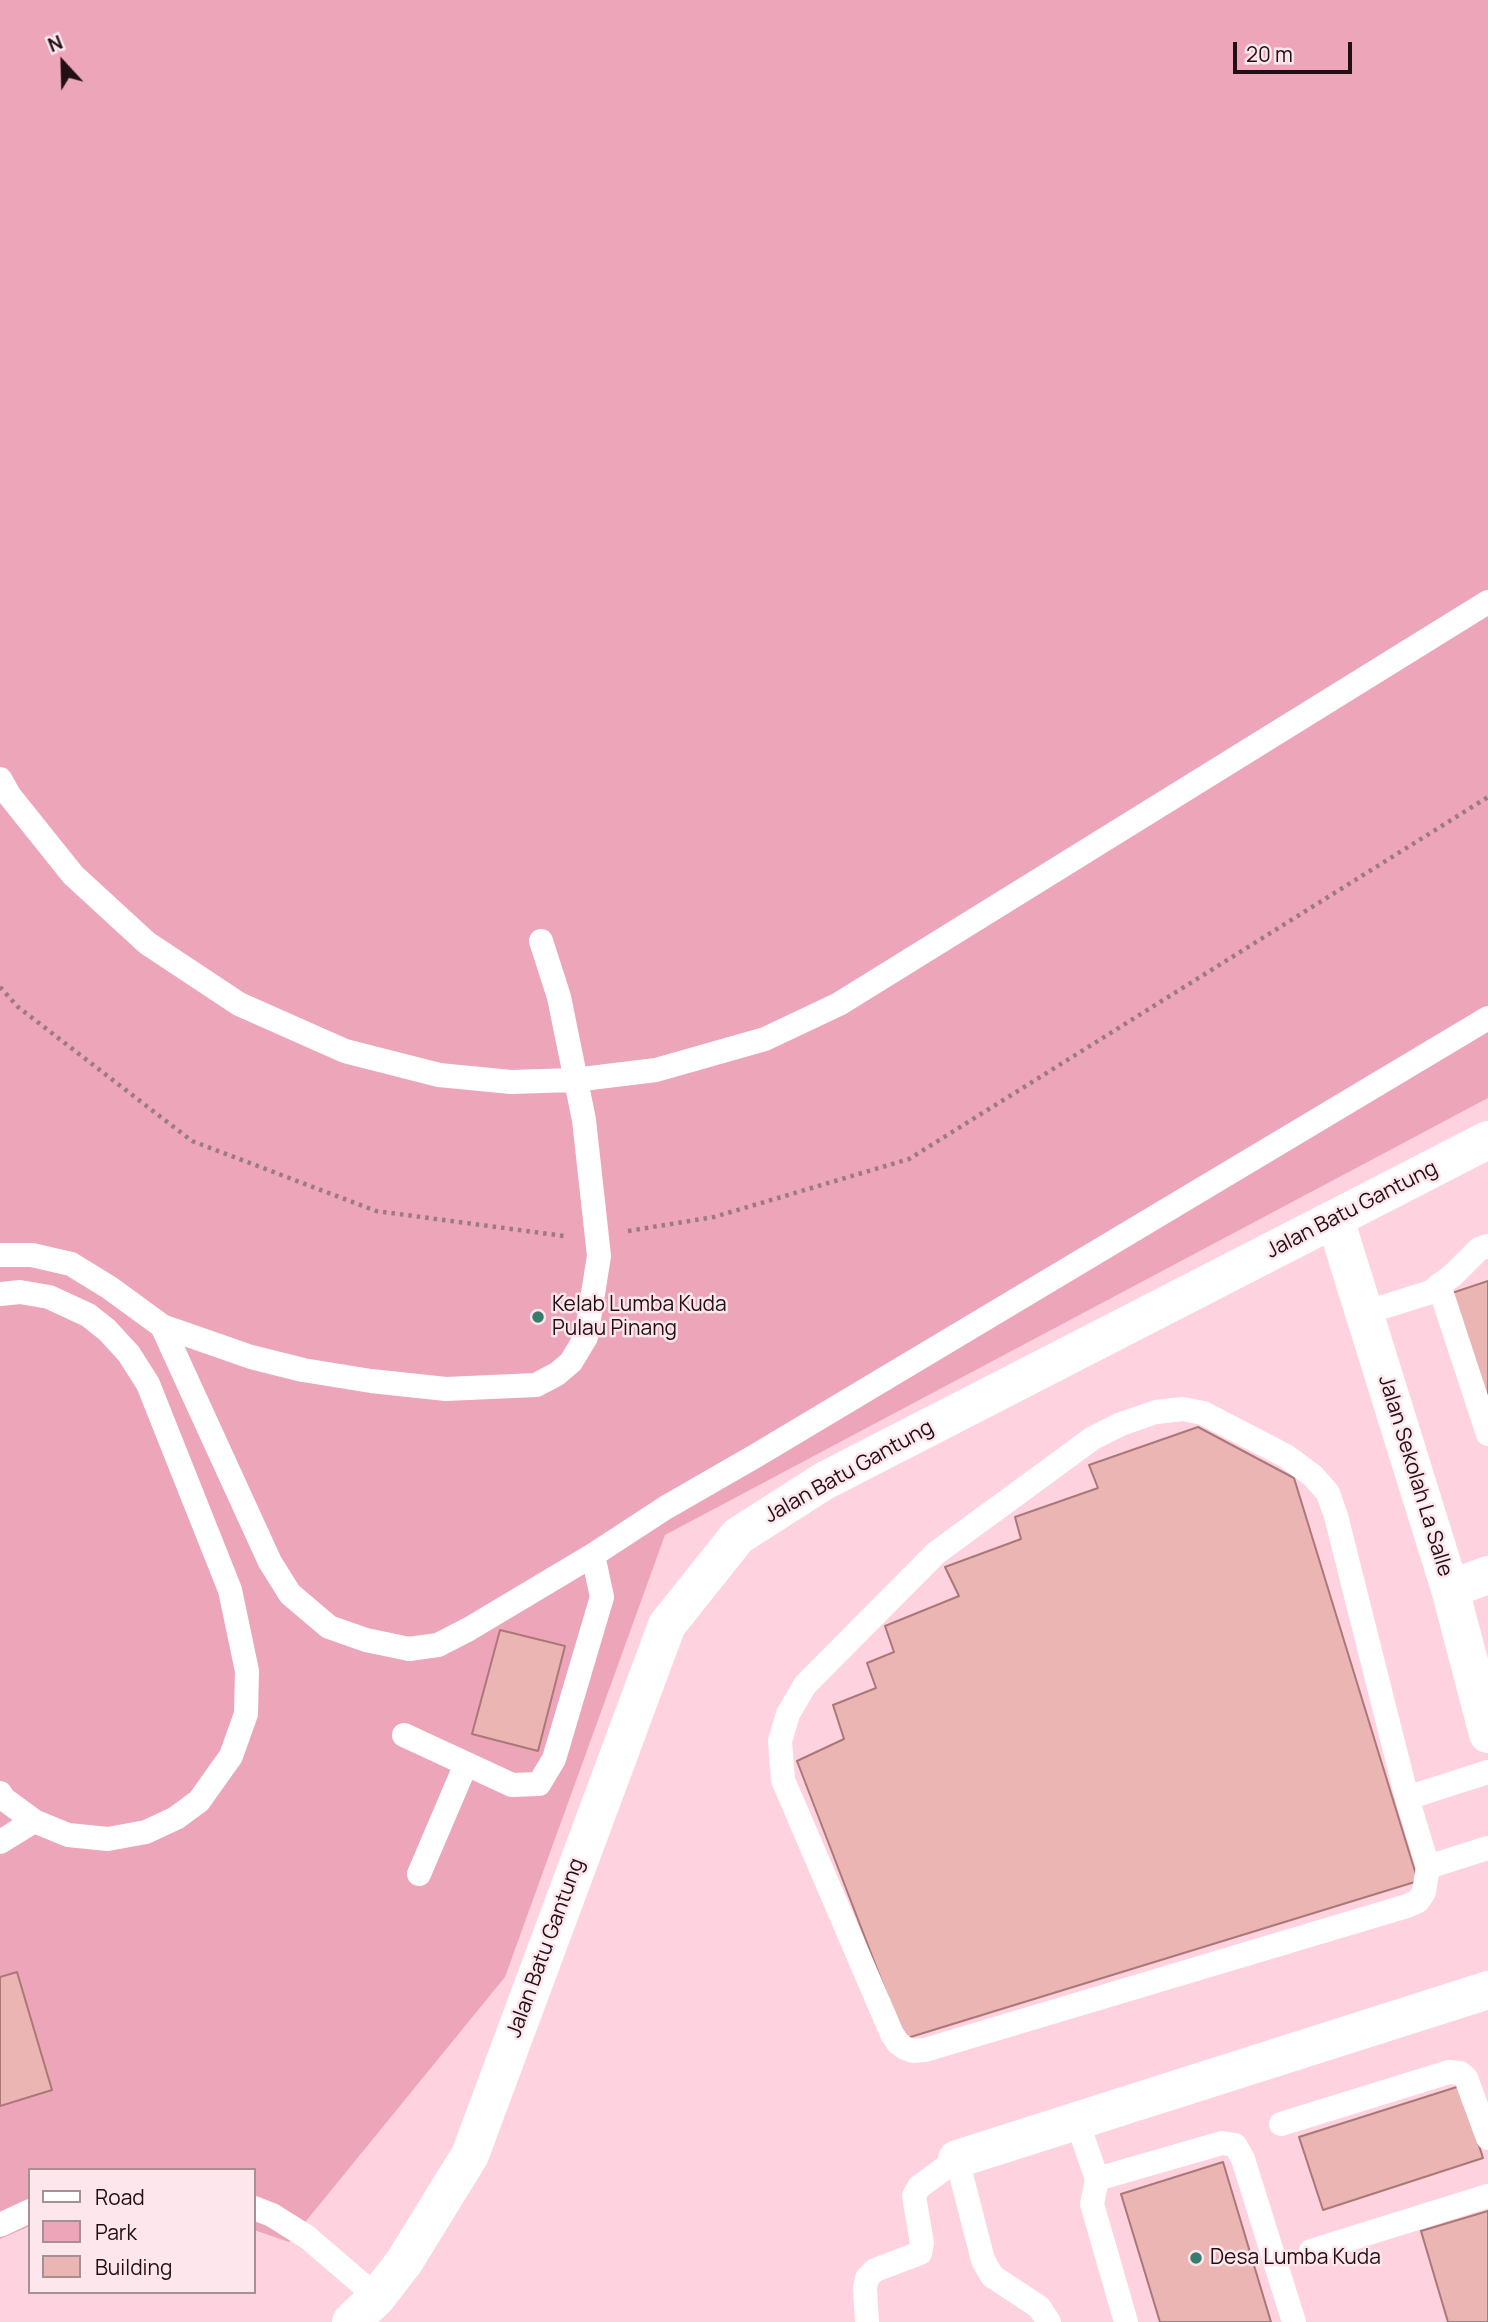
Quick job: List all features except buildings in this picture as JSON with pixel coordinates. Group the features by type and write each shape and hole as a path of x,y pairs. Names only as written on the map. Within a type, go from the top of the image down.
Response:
{"street":[{"name":"Jalan Batu Gantung","path":"371,2314 470,2155 667,1625 738,1536 824,1481 1488,1140"},
{"name":"Jalan Sekolah La Salle","path":"1335,1219 1450,1589 1488,1734"},
{"path":"1450,1589 1488,1575"},
{"path":"957,2159 1488,1990"}],"lane":[{"path":"0,779 9,795 73,875 147,943 239,1004 345,1051 439,1075 511,1082 574,1080 656,1070 753,1043 839,1004 1488,602"},
{"path":"0,1255 32,1255 71,1264 110,1288 162,1326 251,1357 303,1370 446,1389 536,1385 557,1374 571,1362 586,1336 599,1256 584,1120 559,997 541,941"},
{"path":"162,1326 270,1562 290,1594 329,1627 366,1640 408,1649 438,1645 593,1555 665,1508 1488,1018"},
{"path":"1364,1313 1430,1292 1454,1274 1479,1249 1488,1246"},
{"path":"1439,1285 1488,1434"},
{"path":"0,1294 20,1292 49,1297 69,1306 88,1315 129,1354 148,1384 230,1590 247,1671 246,1714 231,1756 200,1801 176,1818 146,1832 108,1839 68,1835 34,1821 0,1793"},
{"path":"1183,1409 1203,1413 1286,1456 1313,1476 1328,1493 1407,1798 1428,1867 1424,1892 1418,1901 1407,1906 925,2050 913,2051 898,2043 892,2034 794,1810 783,1780 780,1741 788,1714 805,1685 936,1553 1093,1438 1121,1424 1156,1412 1183,1409"},
{"path":"404,1735 512,1785 540,1784 554,1759 602,1597 593,1555"},
{"path":"419,1874 466,1764"},
{"path":"1407,1798 1488,1772"},
{"path":"0,1842 34,1821"},
{"path":"1428,1867 1488,1847"},
{"path":"1281,2124 1449,2072 1460,2073 1466,2078 1488,2138"},
{"path":"1077,2121 1097,2179 1092,2204 1126,2322"},
{"path":"1097,2179 1222,2143 1235,2145 1243,2159 1294,2322"},
{"path":"867,2322 867,2278 875,2270 920,2253 922,2243 914,2196 919,2187 957,2159 983,2260 992,2276 1039,2307 1049,2322"},
{"path":"1311,2251 1488,2196"},
{"path":"256,2209 272,2215 307,2237 371,2314"},
{"path":"0,2225 28,2212"}],"path":[{"path":"0,987 18,1007 192,1141 376,1211 573,1237 598,1236 714,1217 909,1159 1488,797"}],"green space":[{"name":"Kelab Lumba Kuda Pulau Pinang","path":"0,0 1488,0 1488,1098 665,1535 505,1977 289,2242 256,2231 256,2168 28,2168 28,2227 0,2239"}],"place":[{"name":"Kelab Lumba Kuda Pulau Pinang","path":"538,1317"},
{"name":"Desa Lumba Kuda","path":"1196,2258"}]}
